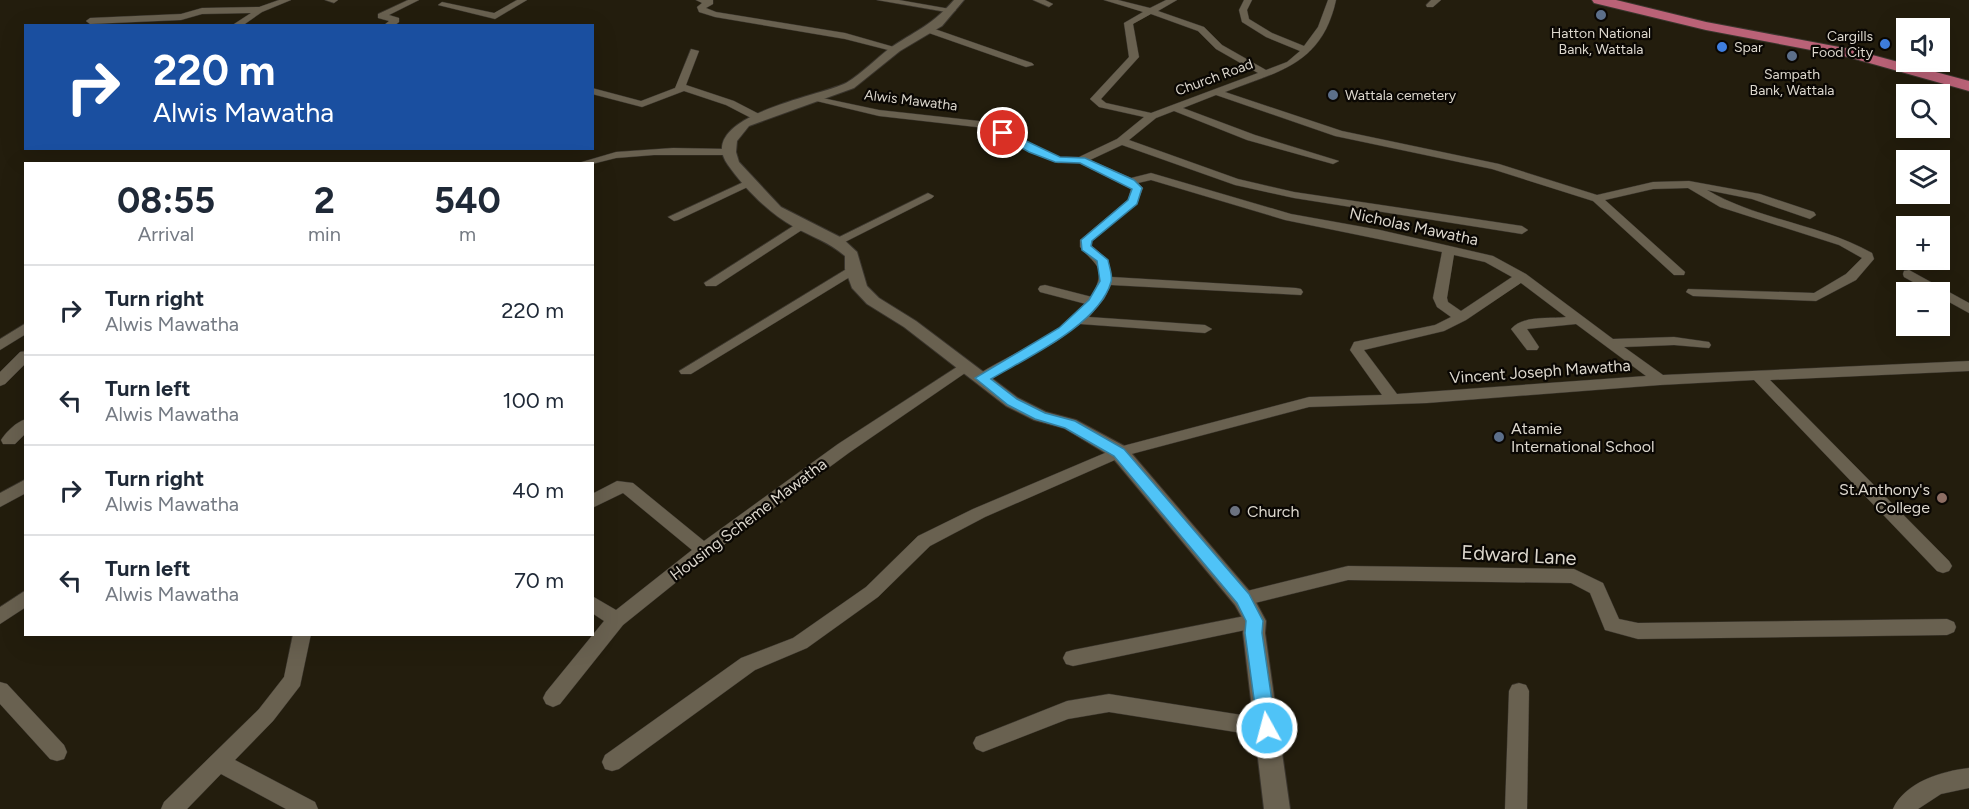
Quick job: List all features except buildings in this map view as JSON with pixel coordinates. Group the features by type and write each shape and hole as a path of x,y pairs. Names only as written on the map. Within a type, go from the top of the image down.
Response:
{"highway":[{"path":"1599,0 1706,26 1850,53 1969,84"},
{"path":"1611,0 1707,22 1871,54 1969,84"}],"street":[{"path":"238,24 260,10 287,0"},
{"path":"390,24 396,20 381,16 415,0"},
{"path":"442,5 495,16 523,0"},
{"path":"880,0 956,5"},
{"path":"1037,0 1049,4"},
{"path":"1108,0 1152,12 1200,30 1220,47 1265,73"},
{"path":"1152,116 1103,105 1095,99 1134,57 1127,29 1128,23 1173,0"},
{"path":"1248,0 1243,9 1245,20 1269,35 1307,51"},
{"name":"Church Road","path":"1081,160 1121,141 1152,116 1290,64 1307,51 1325,21 1332,0"},
{"path":"709,1 701,7 702,10 846,36 896,49"},
{"path":"956,5 929,30 896,49 850,85 757,117 737,131 731,140 729,152 733,163 776,210 801,225 837,241 852,255 853,269 860,288 873,301 910,324 1012,402 1040,416 1070,424 1119,452 1243,599 1255,621 1254,633 1277,809"},
{"path":"90,21 181,17 202,11 260,10"},
{"path":"169,24 181,17"},
{"path":"929,30 1029,65"},
{"path":"680,88 694,51"},
{"path":"594,92 642,104 680,88 730,103 757,117"},
{"path":"1216,92 1339,134 1496,166 1597,199 1679,272"},
{"name":"Alwis Mawatha","path":"813,99 879,113 988,125 1058,160 1081,160 1130,182"},
{"path":"1172,107 1222,128 1297,153 1333,161"},
{"path":"1121,141 1235,182 1275,191 1522,230"},
{"path":"585,162 596,158 635,152 729,152"},
{"name":"Nicholas Mawatha","path":"1130,182 1151,176 1175,186 1289,217 1489,260 1521,277 1660,380"},
{"path":"674,217 750,182"},
{"path":"981,378 1077,320 1095,302 1106,281 1102,260 1086,247 1086,240 1133,201 1137,188 1130,182"},
{"path":"1597,199 1633,188 1689,184 1753,195 1810,215"},
{"path":"1689,184 1724,205 1843,242 1868,256 1868,259 1851,277 1816,297 1693,292"},
{"path":"837,241 928,196"},
{"path":"711,283 801,225"},
{"path":"1449,250 1440,298 1442,304 1461,317"},
{"path":"686,371 853,269"},
{"path":"1909,274 1969,309"},
{"path":"1393,399 1357,350 1359,345 1430,330 1461,317 1521,277"},
{"path":"1106,281 1296,292"},
{"path":"1045,289 1095,302"},
{"path":"1077,320 1205,329"},
{"path":"1532,347 1518,329 1523,325 1579,320"},
{"path":"0,346 24,328"},
{"path":"1610,343 1667,341 1704,345"},
{"path":"0,356 24,355"},
{"path":"0,381 24,356"},
{"name":"Housing Scheme Mawatha","path":"553,699 616,620 704,550 844,448 966,366"},
{"name":"Vincent Joseph Mawatha","path":"612,762 748,664 800,643 872,592 924,541 979,513 1119,452 1309,402 1393,399 1660,380 1969,366"},
{"path":"1758,376 1943,566"},
{"path":"9,440 24,426"},
{"path":"0,501 24,486"},
{"path":"594,501 617,488 627,487 704,550"},
{"name":"Edward Lane","path":"1243,599 1348,573 1574,576 1598,588 1612,625 1638,631 1947,627"},
{"path":"0,617 24,599"},
{"path":"594,604 616,620"},
{"path":"1073,658 1255,621"},
{"path":"172,809 266,715 293,680 302,636"},
{"path":"0,690 57,752"},
{"path":"1516,809 1519,691"},
{"path":"983,743 1067,710 1109,703 1267,728"},
{"path":"220,763 307,809"},
{"path":"1904,809 1911,800 1930,788 1957,778 1969,778"}],"place":[{"name":"Hatton National Bank, Wattala","path":"1601,15"},
{"name":"Cargills Food City","path":"1885,44"},
{"name":"Spar","path":"1722,47"},
{"name":"Sampath Bank, Wattala","path":"1792,56"},
{"name":"Wattala cemetery","path":"1333,95"},
{"name":"Atamie International School","path":"1499,437"},
{"name":"St.Anthony's College","path":"1942,498"},
{"name":"Church","path":"1235,511"}],"route":[{"path":"1003,133 1033,150 1058,160 1081,160 1130,182 1137,188 1133,201 1086,240 1086,247 1102,260 1106,281 1095,302 1063,331 981,378 1012,402 1040,416 1070,424 1119,452 1173,513 1243,599 1255,621 1254,633 1267,728"}]}
